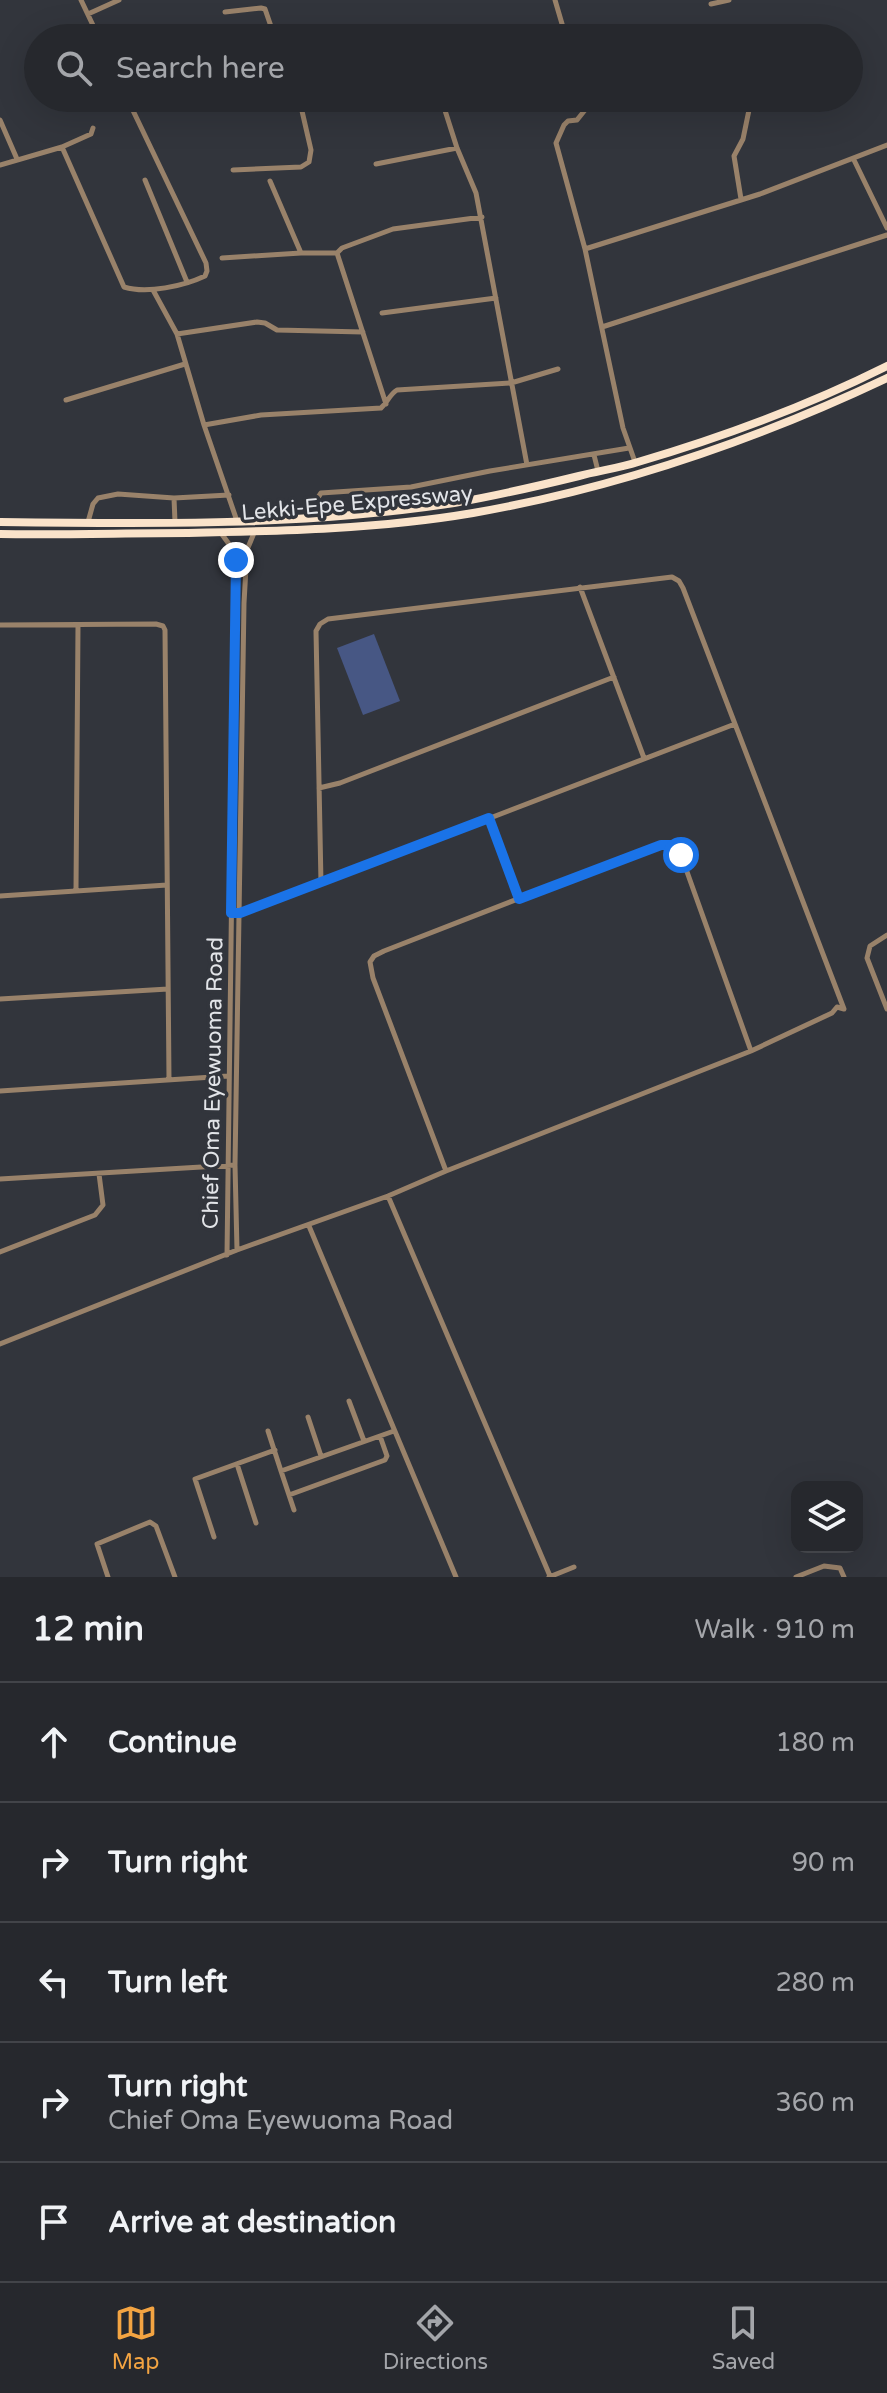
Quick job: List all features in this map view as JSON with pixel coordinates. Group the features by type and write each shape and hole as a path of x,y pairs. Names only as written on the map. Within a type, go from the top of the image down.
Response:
{"highway":[{"name":"Lekki-Epe Expressway","path":"0,522 175,522 318,517 452,503 504,494 635,463 740,429 887,366"},
{"name":"Lekki-Epe Expressway","path":"0,534 254,532 377,524 469,513 588,487 747,439 887,378"}],"street":[{"path":"81,0 93,24"},
{"path":"88,14 119,0"},
{"path":"555,0 562,24"},
{"path":"711,4 729,0"},
{"path":"225,12 265,9 270,24"},
{"path":"62,147 124,287 153,290 205,276 206,263 134,112"},
{"path":"233,170 301,167 309,162 311,150 302,112"},
{"path":"445,112 482,217 527,465"},
{"path":"584,112 564,125 556,143 585,249 629,448 635,463"},
{"path":"741,199 734,156 743,139 749,112"},
{"path":"0,120 17,159"},
{"path":"0,165 62,147 91,134 93,128"},
{"path":"585,249 741,199 854,160 887,145"},
{"path":"376,164 457,148"},
{"path":"854,160 887,228"},
{"path":"145,180 187,282"},
{"path":"270,181 301,253"},
{"path":"222,258 337,253 342,248 393,229 482,217"},
{"path":"602,327 887,235"},
{"path":"337,253 386,404"},
{"path":"153,290 177,334 237,521"},
{"path":"382,313 496,298"},
{"path":"177,334 257,322 277,330 363,332"},
{"path":"66,400 185,364"},
{"path":"204,425 232,418 284,412 381,408 390,394 397,390 511,383 558,369"},
{"path":"318,517 317,499 321,493 411,487 629,448"},
{"path":"594,455 598,471"},
{"path":"88,522 98,498 118,494 174,498 229,495"},
{"path":"174,498 175,522"},
{"name":"Chief Oma Eyewuoma Road","path":"220,532 234,551 236,560 227,1255"},
{"name":"Chief Oma Eyewuoma Road","path":"237,1250 235,1165 244,603 247,550 254,532"},
{"path":"0,1344 237,1250 388,1196 751,1051 832,1013 837,1007 844,1009 683,588 672,577 328,619 320,624 316,631 321,883"},
{"path":"580,587 644,758"},
{"path":"0,625 156,624 165,630 169,1079"},
{"path":"76,890 78,626"},
{"path":"319,788 340,783 614,677"},
{"path":"231,913 240,913 321,883 735,724"},
{"path":"489,818 519,899"},
{"path":"446,1171 373,978 370,962 384,951 646,849 671,845 681,855 751,1051"},
{"path":"0,896 167,885"},
{"path":"887,935 870,946 867,958 887,1009"},
{"path":"0,999 168,989"},
{"path":"0,1091 228,1076"},
{"path":"0,1179 235,1165"},
{"path":"0,1252 95,1215 103,1205 99,1174"},
{"path":"388,1196 550,1577 574,1567"},
{"path":"309,1226 456,1577"},
{"path":"349,1401 364,1441"},
{"path":"308,1417 321,1456"},
{"path":"268,1431 294,1510"},
{"path":"281,1471 394,1431"},
{"path":"289,1495 385,1460 387,1456 380,1436"},
{"path":"214,1537 195,1479 275,1450"},
{"path":"237,1464 256,1523"},
{"path":"108,1577 97,1544 150,1522 156,1526 175,1577"},
{"path":"796,1577 824,1566 840,1568 844,1577"}],"shaded area":[{"path":"374,634 400,701 363,715 337,648"}],"route":[{"path":"236,560 231,913 240,913 489,818 519,899 646,849 671,845 681,855"}]}
